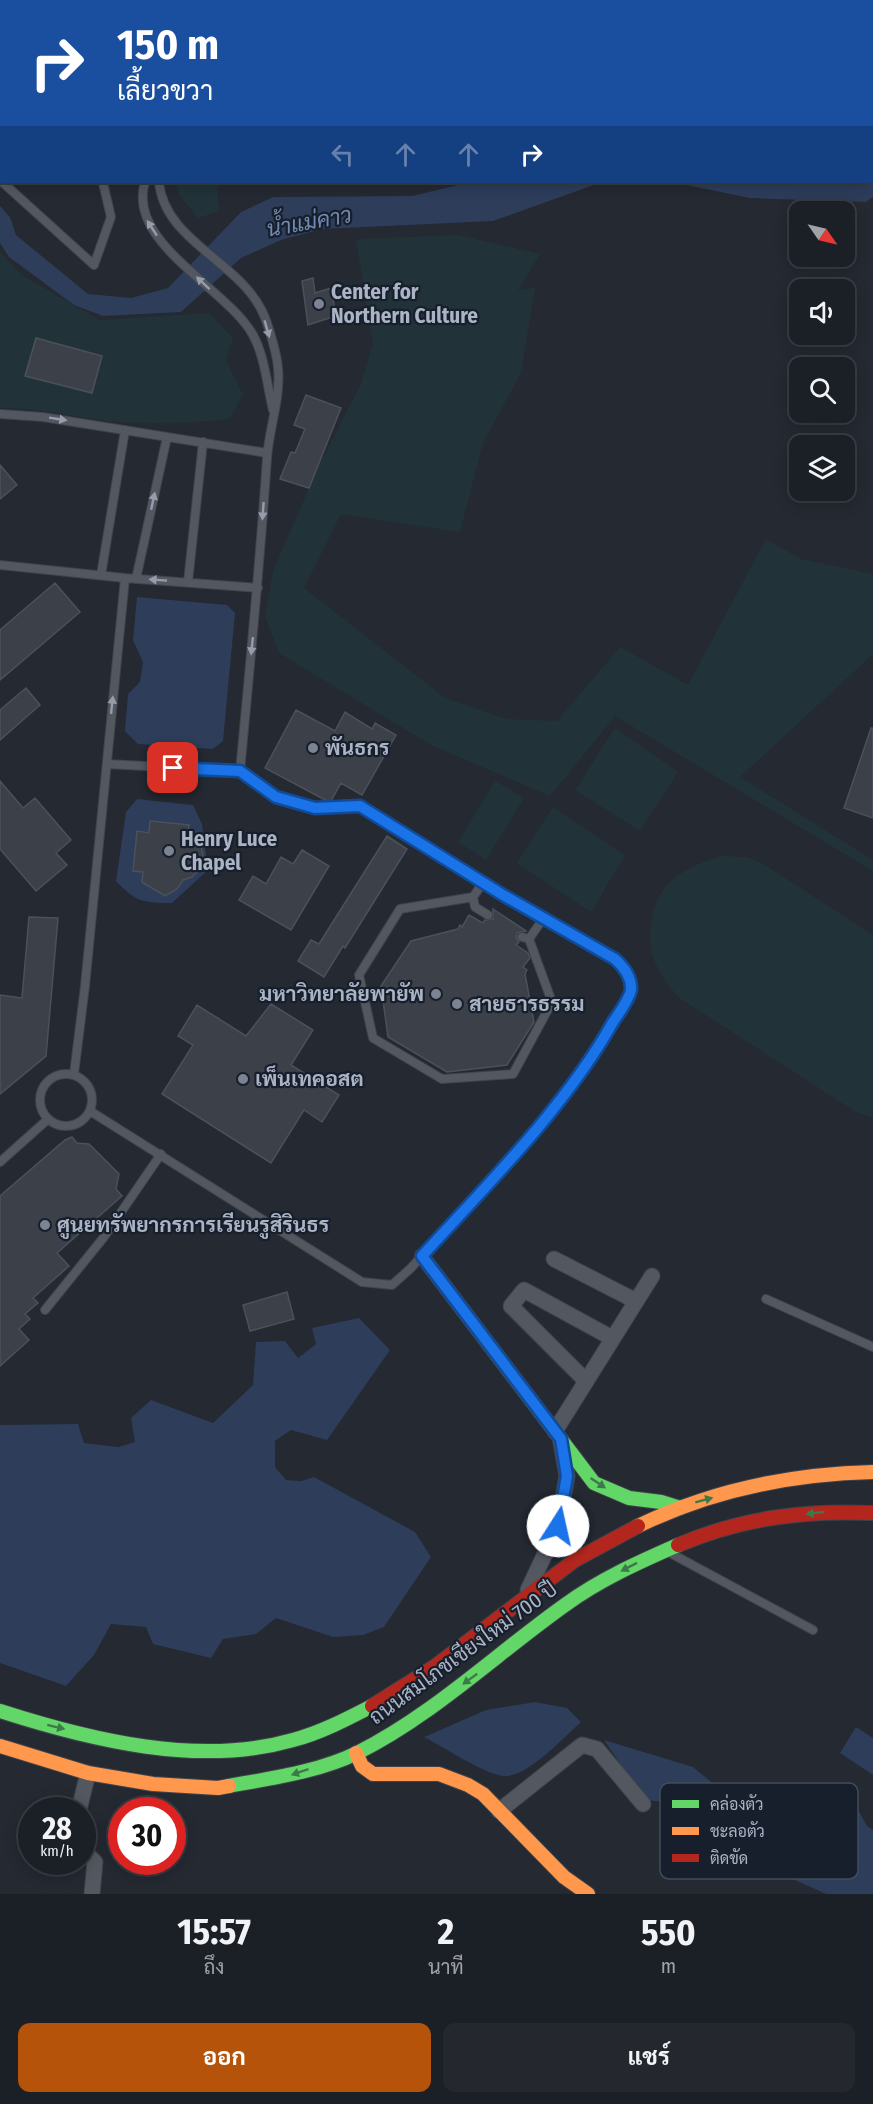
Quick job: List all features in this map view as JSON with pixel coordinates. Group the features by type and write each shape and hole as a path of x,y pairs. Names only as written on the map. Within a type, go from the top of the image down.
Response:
{"main road":[{"path":"422,1256 594,1483 629,1498 661,1502 680,1508"},
{"name":"ถนนสมโภชเชียงใหม่ 700 ปี","path":"0,1712 130,1746 215,1751 287,1742 339,1724 423,1677 525,1596 582,1555 625,1532 680,1508 767,1482 812,1475 873,1472"},
{"name":"ถนนสมโภชเชียงใหม่ 700 ปี","path":"0,1746 88,1773 153,1784 218,1788 290,1775 356,1753 423,1713 567,1604 609,1578 665,1550 704,1534 756,1519 831,1511 873,1513"},
{"path":"356,1753 362,1766 373,1774 421,1773 452,1778 483,1794 564,1877 588,1894"}],"street":[{"path":"554,1259 636,1301"},
{"path":"525,1596 558,1526 567,1476 558,1435 586,1380 652,1276"},
{"path":"586,1380 511,1306 524,1290 612,1338"},
{"path":"499,1811 582,1745 597,1749 643,1804"},
{"path":"82,1797 88,1773"},
{"path":"92,1894 94,1875"}],"lane":[{"path":"3,183 94,265 111,217 103,183"},
{"path":"145,183 142,204 147,220 155,232 184,265 240,317 253,336 261,357 274,417"},
{"path":"159,183 160,193 176,223 238,279 262,310 278,367 274,417 267,453 258,588 240,771"},
{"path":"0,414 43,417 267,453"},
{"path":"101,575 125,430"},
{"path":"136,579 166,436"},
{"path":"188,582 203,442"},
{"path":"0,565 136,579 258,588"},
{"path":"74,1074 85,986 125,578"},
{"path":"90,1111 362,1282 392,1285 422,1256 560,1101 604,1039 631,992 631,979 624,966 615,959 483,883 360,806 315,808 276,797 240,771 107,764"},
{"path":"483,883 473,897 400,909 359,975 373,1038 442,1079 513,1074 552,1002 526,938 543,919"},
{"path":"473,897 475,907 489,915"},
{"path":"56,1074 74,1074 83,1079 90,1088 92,1099 90,1111 82,1121 71,1126 58,1126 47,1120 39,1104 42,1086 56,1074"},
{"path":"0,1161 47,1120"},
{"path":"45,1310 104,1237 161,1154"},
{"path":"766,1299 873,1347"},
{"path":"665,1550 813,1630"}],"shaded area":[{"path":"175,183 221,183 217,189 219,211 198,218 180,196"},
{"path":"458,235 540,254 518,290 535,288 521,373 483,443 460,532 341,514 304,588 445,698 506,719 557,721 620,647 688,685 766,539 801,559 873,574 873,654 740,777 873,860 873,871 615,716 550,796 431,745 279,653 265,616 273,571 320,463 361,384 373,343 356,239"},
{"path":"0,252 23,276 100,320 209,313 233,338 226,360 243,395 229,419 176,423 123,422 31,409 0,408"},
{"path":"615,728 678,772 640,831 575,790"},
{"path":"495,781 524,798 486,860 458,842"},
{"path":"553,807 625,855 591,912 517,863"},
{"path":"722,856 747,857 765,865 873,935 873,1118 856,1112 681,999 661,974 653,957 650,941 651,922 659,897 669,883 682,872"}],"water":[{"name":"น้ำแม่คาว","path":"467,183 599,183 493,221 322,229 281,240 241,258 181,312 103,316 74,305 9,257 0,243 0,206 10,217 16,235 88,294 131,298 168,288 241,212 273,197 412,196"},
{"path":"677,183 873,183 873,197 866,202 750,198"},
{"path":"137,597 227,605 235,613 223,741 213,749 138,744 125,731 128,694 140,682 143,662 133,640"},
{"path":"137,799 193,805 202,824 208,870 172,903 141,900 116,881 126,812"},
{"path":"359,1318 390,1350 327,1440 291,1430 275,1441 275,1467 286,1480 301,1481 314,1477 415,1532 431,1557 384,1627 363,1635 333,1637 276,1618 256,1634 223,1639 211,1658 153,1644 146,1627 111,1624 94,1655 66,1686 0,1663 0,1425 78,1424 84,1443 118,1447 135,1442 131,1418 151,1400 213,1423 253,1385 256,1342 285,1341 298,1358 316,1344 312,1328"},
{"path":"535,1702 567,1708 581,1722 544,1756 512,1775 494,1774 424,1737 486,1710"},
{"path":"856,1727 873,1738 873,1775 840,1753"},
{"path":"604,1740 693,1767 712,1783 660,1783 660,1801 645,1800"},
{"path":"858,1810 867,1826 873,1830 873,1894 826,1894 792,1879 858,1879"}],"building":[{"name":"Center for Northern Culture","path":"313,278 315,293 331,288 336,316 308,325 302,281"},
{"path":"36,338 102,356 92,393 25,376"},
{"path":"306,395 341,408 309,488 280,479 291,452 295,453 305,429 294,425"},
{"path":"0,465 17,485 0,499"},
{"path":"55,583 80,612 0,680 0,630"},
{"path":"26,688 40,705 0,740 0,710"},
{"name":"พันธกร","path":"296,710 335,731 345,712 372,729 375,723 396,735 362,795 341,783 331,801 327,801 265,768"},
{"path":"871,728 873,728 873,818 844,808"},
{"path":"0,781 23,808 35,798 71,840 56,853 67,865 36,891 0,849"},
{"name":"Henry Luce Chapel","path":"150,821 189,825 188,837 199,838 205,863 192,877 183,880 177,889 165,896 142,882 143,872 133,871 137,831 149,833"},
{"path":"387,836 407,849 345,948 343,946 324,977 298,961 311,940 319,944"},
{"path":"302,850 329,866 291,930 239,900 253,876 266,884 281,857 293,864"},
{"name":"สายธารธรรม","path":"493,909 526,931 517,933 516,938 519,942 516,945 528,953 530,958 523,967 527,970 525,974 534,1022 507,1065 447,1072 388,1037 381,986 411,941 458,929 460,925 462,927 469,915 483,923 485,920 493,919"},
{"path":"29,917 58,918 46,1056 0,1094 0,995 22,998"},
{"name":"เพ็นเทคอสต","path":"271,1004 313,1030 291,1065 339,1095 322,1122 304,1110 271,1163 162,1094 193,1045 178,1036 197,1005 246,1036"},
{"name":"ศูนยทรัพยากรการเรียนรูสิรินธร","path":"72,1137 77,1143 89,1144 119,1174 116,1189 122,1196 57,1253 69,1266 33,1298 38,1303 25,1314 30,1319 19,1329 29,1340 0,1366 0,1196 65,1140"},
{"path":"287,1292 294,1319 250,1331 243,1305"}],"traffic: fast":[{"path":"422,1256 594,1483 629,1498 661,1502 680,1508"},
{"path":"229,1786 311,1770 342,1760 385,1738 464,1683 578,1596 620,1572 678,1545"},
{"path":"0,1711 71,1732 145,1747 220,1751 257,1748 293,1740 333,1725 372,1706"}],"traffic: slow":[{"path":"638,1526 694,1503 752,1486 812,1476 873,1472"},
{"path":"0,1746 88,1773 153,1784 218,1788 229,1786"},
{"path":"356,1753 362,1766 373,1774 439,1774 468,1785 483,1794 564,1877 588,1894"}],"traffic: jam":[{"path":"678,1545 726,1528 774,1518 822,1513 873,1513"},
{"path":"372,1706 434,1667 575,1560 638,1526"}],"place":[{"name":"Center for Northern Culture","path":"319,304"},
{"name":"พันธกร","path":"313,748"},
{"name":"Henry Luce Chapel","path":"169,851"},
{"name":"มหาวิทยาลัยพายัพ","path":"436,994"},
{"name":"สายธารธรรม","path":"457,1004"},
{"name":"เพ็นเทคอสต","path":"243,1079"},
{"name":"ศูนยทรัพยากรการเรียนรูสิรินธร","path":"45,1225"}],"route":[{"path":"173,768 240,771 276,797 315,808 360,806 543,919 615,959 624,966 631,979 631,992 604,1039 560,1101 422,1256 561,1439 567,1476 558,1526"}]}
